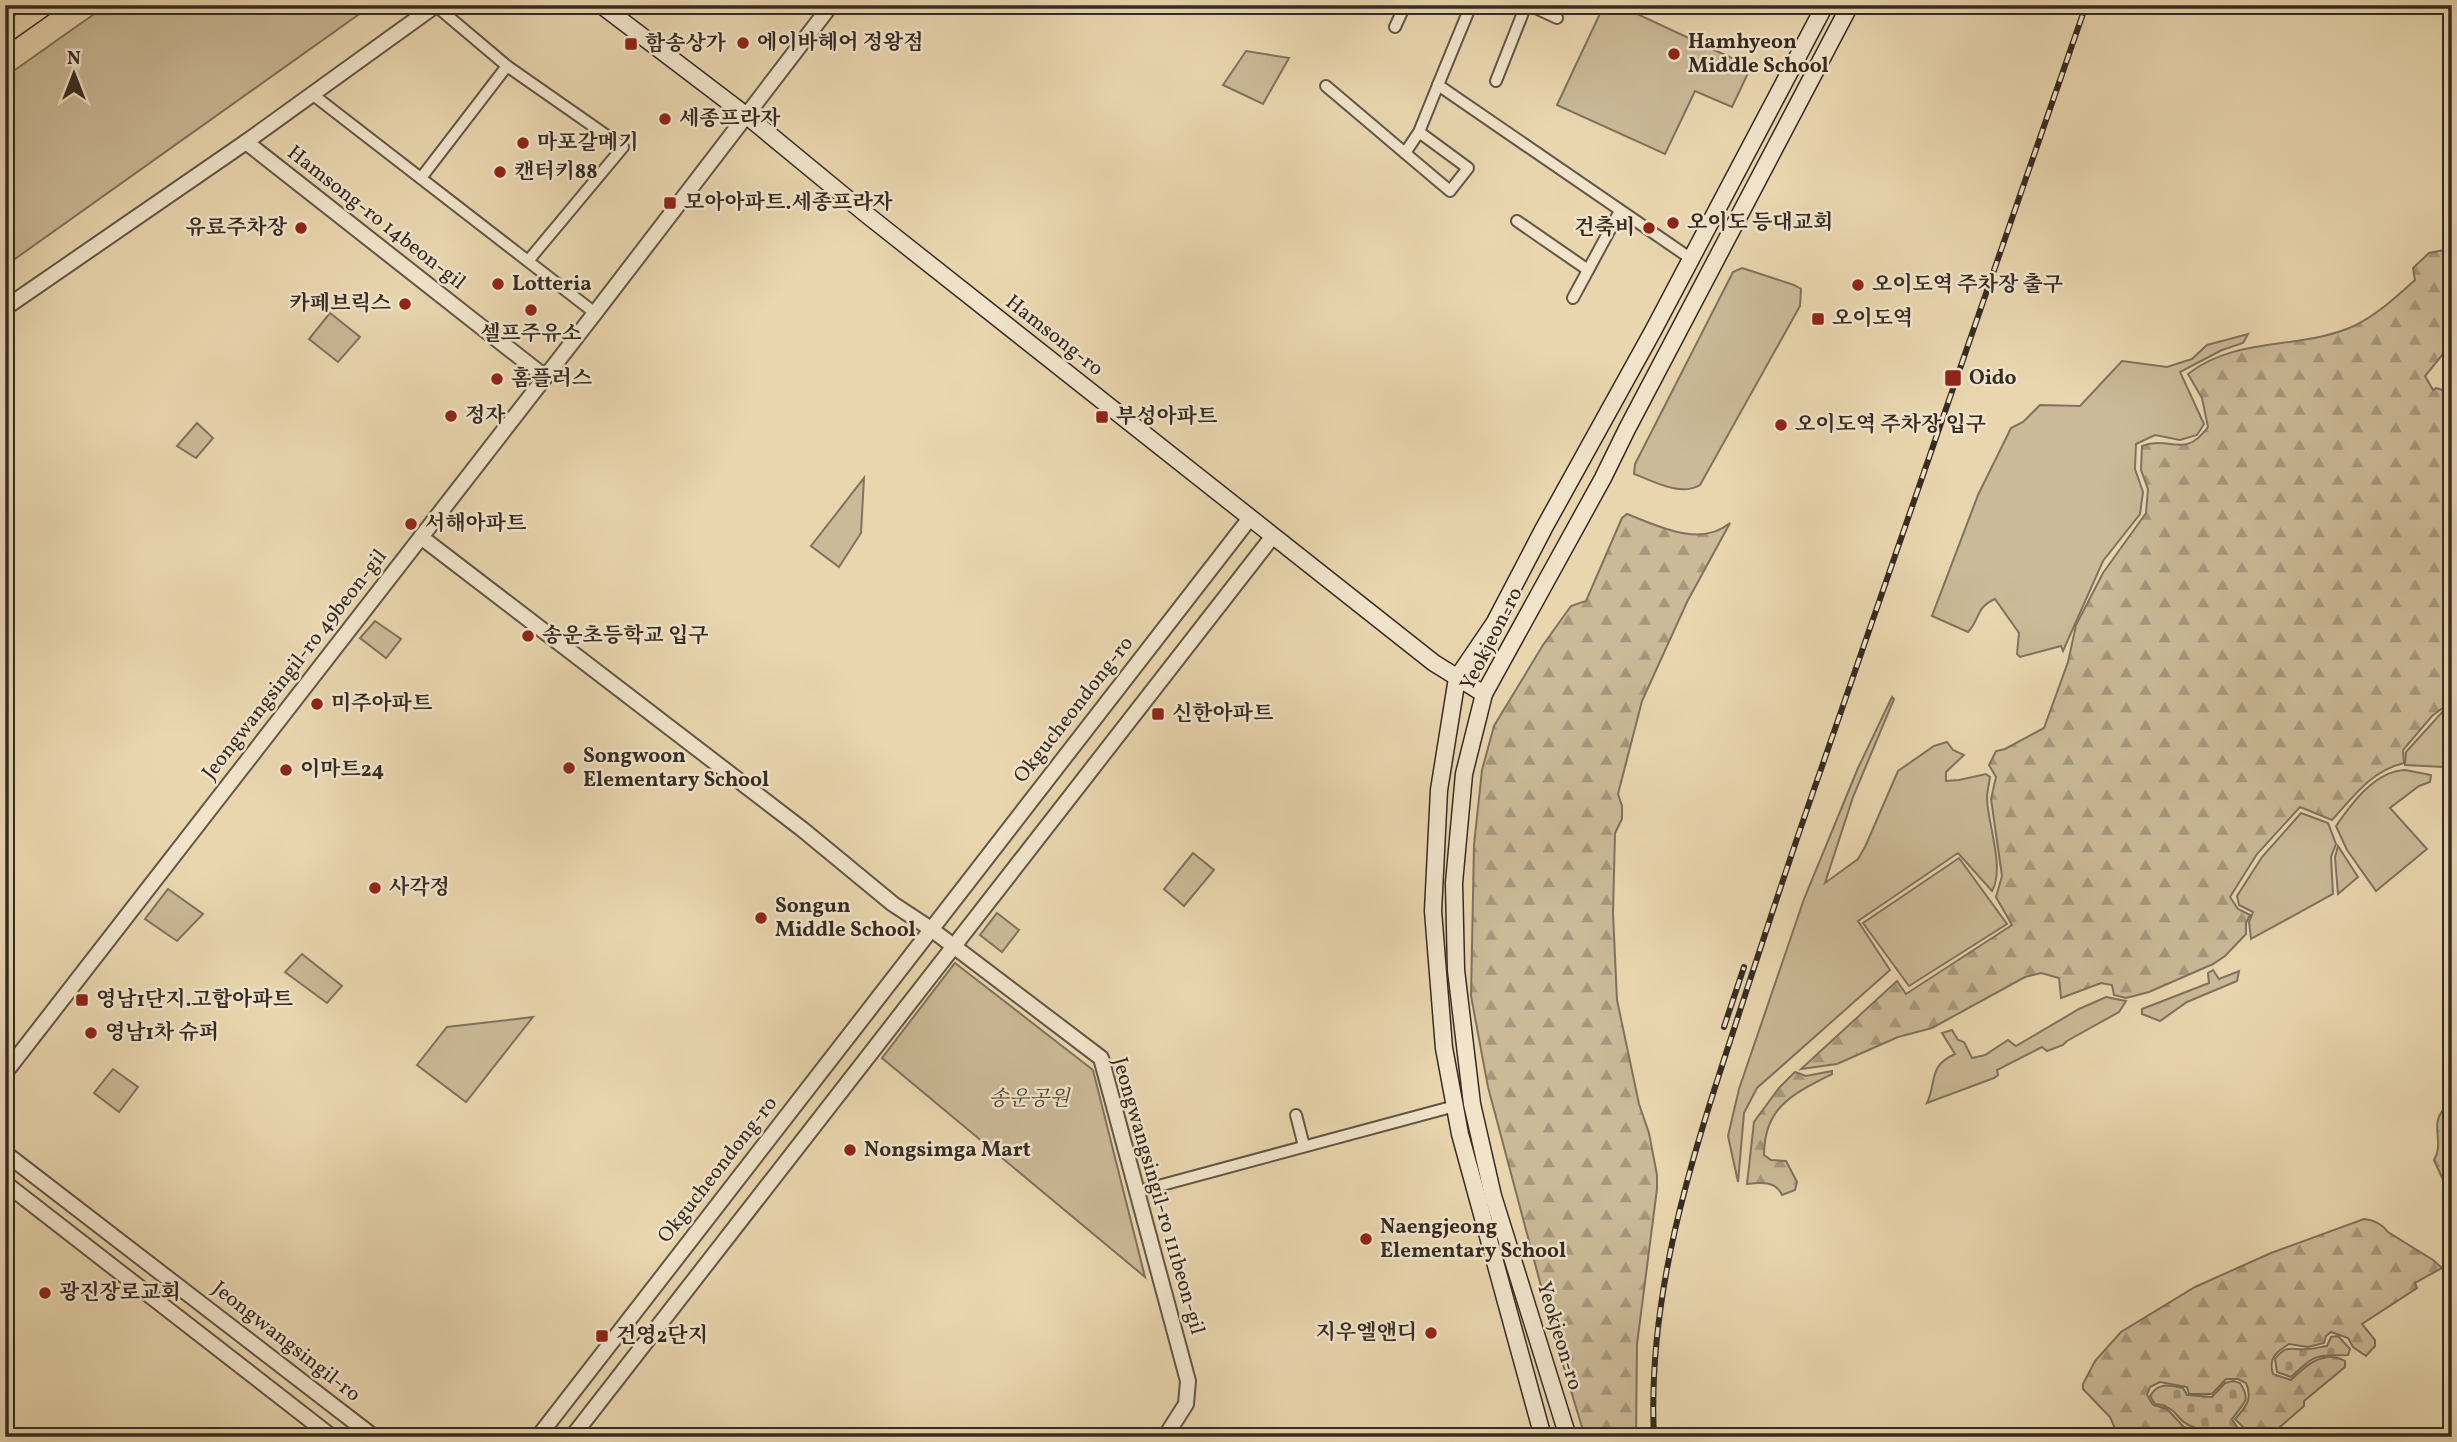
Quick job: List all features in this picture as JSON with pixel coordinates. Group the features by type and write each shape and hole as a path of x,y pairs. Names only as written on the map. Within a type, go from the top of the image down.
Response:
{"main road":[{"path":"5,34 46,5"},
{"name":"Hamsong-ro","path":"601,5 747,117 1434,663 1484,694"},
{"name":"Yeokjeon-ro","path":"1543,1437 1460,1134 1444,1048 1433,911 1438,790 1457,678 1495,622 1825,5"},
{"name":"Yeokjeon-ro","path":"1568,1437 1493,1196 1472,1104 1456,970 1454,883 1464,774 1484,694 1603,478 1850,5"}],"street":[{"name":"Jeongwangsingil-ro 49beon-gil","path":"5,1073 831,5"},
{"path":"1395,27 1405,5"},
{"path":"1405,153 1419,132 1471,5"},
{"path":"1496,81 1527,5 1557,18"},
{"name":"Hamsong-ro 14beon-gil","path":"528,261 623,147 507,66 436,6 246,142 545,377"},
{"path":"421,178 507,66"},
{"path":"1438,85 1690,258"},
{"path":"1326,86 1450,191 1468,168 1419,132"},
{"path":"312,94 595,313"},
{"path":"5,308 246,142"},
{"path":"1573,298 1620,211"},
{"path":"1517,221 1588,270"},
{"name":"Okgucheondong-ro","path":"538,1437 1250,518"},
{"path":"572,1437 1273,536"},
{"path":"421,537 802,829 892,904 953,946"},
{"name":"Jeongwangsingil-ro 111beon-gil","path":"953,946 1101,1058 1188,1381 1186,1404 1165,1437"},
{"path":"1136,1192 1455,1106"},
{"path":"1296,1115 1304,1146"},
{"name":"Jeongwangsingil-ro","path":"5,1153 368,1435"},
{"path":"5,1183 332,1437"}],"green space":[{"path":"107,5 372,5 5,266 5,77"},
{"path":"1604,5 1618,5 1751,67 1732,107 1695,91 1665,154 1557,105"},
{"path":"1246,51 1289,58 1263,104 1223,85"},
{"path":"2444,250 2452,252 2452,343 2425,376 2433,390 2436,388 2452,393 2452,701 2432,716 2403,750 2404,763 2373,778 2332,820 2300,807 2257,854 2230,897 2238,909 2250,915 2246,923 2246,934 2225,956 2213,964 2149,992 2126,998 2114,995 2112,985 2101,983 2061,998 2059,978 2041,973 2025,977 1932,1028 1898,1037 1837,1064 1801,1069 1897,981 1906,994 2012,925 1996,897 2002,876 1991,799 1996,777 1989,765 1996,751 2044,728 2068,662 2076,625 2103,573 2146,513 2148,489 2141,470 2142,446 2152,443 2184,445 2199,437 2208,427 2202,398 2188,374 2227,354 2312,338 2354,326 2379,311 2415,280 2413,268 2429,253"},
{"path":"1742,268 1801,289 1800,306 1700,485 1676,489 1634,474 1635,464 1733,272"},
{"path":"330,313 360,337 338,362 309,339"},
{"path":"2248,334 2243,343 2222,350 2180,372 2204,424 2197,435 2180,440 2155,435 2136,444 2135,469 2143,492 2140,514 2103,561 2063,651 2061,646 2020,657 2017,654 2019,633 1995,599 1984,606 1968,632 1932,616 1978,495 2011,428 2023,422 2040,405 2080,406 2122,361 2167,367 2192,359 2207,345"},
{"path":"197,423 213,438 196,458 177,446"},
{"path":"864,478 861,533 839,567 811,546"},
{"path":"1627,514 1665,529 1692,534 1706,534 1730,523 1687,602 1642,701 1618,794 1622,819 1615,833 1613,913 1617,1000 1639,1104 1649,1133 1657,1189 1637,1344 1636,1437 1585,1437 1554,1335 1488,1087 1471,996 1474,845 1482,770 1494,726 1543,645 1571,606 1586,601 1622,518"},
{"path":"375,621 401,639 386,658 360,638"},
{"path":"1892,697 1894,699 1853,797 1825,883 1858,859 1898,771 1934,746 1947,742 1953,750 1964,755 1946,772 1946,781 1986,774 1990,777 1987,799 1996,859 1996,882 1992,891 1958,853 1858,921 1890,970 1757,1088 1744,1113 1738,1182 1728,1136 1739,1089 1804,899 1858,768"},
{"path":"2444,710 2452,721 2452,757 2444,767 2405,765 2406,752"},
{"path":"2405,770 2431,775 2430,782 2419,786 2390,808 2427,849 2376,891 2347,850 2336,826 2357,798 2374,782 2394,772"},
{"path":"2301,813 2328,823 2336,844 2331,857 2333,894 2251,939 2249,922 2253,912 2239,905 2237,896 2262,857"},
{"path":"2338,846 2358,877 2338,894 2335,857"},
{"path":"1193,853 1214,870 1184,906 1164,889"},
{"path":"1959,858 2007,924 1909,986 1863,923"},
{"path":"168,889 203,914 177,941 145,919"},
{"path":"997,913 1019,930 1002,952 980,935"},
{"path":"302,954 342,986 327,1003 285,972"},
{"name":"송운공원","path":"955,963 1093,1070 1145,1277 882,1058"},
{"path":"2213,970 2219,979 2239,971 2237,981 2187,1002 2160,1021 2142,1014 2142,1009 2209,983 2208,973"},
{"path":"2106,997 2126,1001 2119,1012 2063,1045 2047,1051 2042,1047 1997,1070 1998,1075 1994,1078 1927,1103 1937,1069 1955,1054 1942,1033 1952,1030 1958,1040 1964,1042 1972,1058 1985,1055 2008,1040 2016,1046 2079,1009"},
{"path":"533,1017 466,1102 417,1065 447,1027"},
{"path":"113,1069 138,1087 119,1112 94,1093"},
{"path":"1832,1071 1832,1074 1805,1088 1783,1104 1769,1125 1764,1155 1771,1160 1786,1161 1797,1182 1795,1190 1782,1195 1772,1185 1747,1184 1754,1122 1779,1088 1795,1072 1806,1076"},
{"path":"2444,1109 2452,1120 2452,1187 2444,1182 2434,1160 2438,1147 2438,1121"},
{"path":"2364,1219 2374,1221 2442,1268 2415,1283 2417,1288 2362,1324 2375,1340 2375,1346 2366,1356 2353,1347 2348,1338 2331,1332 2324,1343 2308,1347 2289,1344 2277,1353 2272,1360 2273,1374 2291,1380 2302,1369 2322,1358 2345,1361 2345,1367 2304,1401 2304,1406 2280,1427 2274,1437 2253,1437 2235,1419 2245,1407 2249,1394 2246,1383 2238,1379 2226,1379 2212,1394 2189,1394 2187,1387 2160,1382 2150,1387 2147,1395 2153,1405 2167,1409 2184,1427 2192,1429 2193,1437 2121,1437 2110,1417 2083,1389 2095,1361 2121,1332 2195,1287 2271,1253"},
{"path":"2338,1336 2350,1349 2348,1355 2316,1357 2291,1377 2277,1372 2275,1359 2283,1351 2327,1346 2331,1337"},
{"path":"2225,1383 2240,1383 2246,1398 2232,1419 2249,1437 2220,1437 2211,1434 2208,1437 2194,1437 2194,1427 2183,1422 2169,1408 2155,1404 2150,1396 2157,1388 2169,1386 2183,1388 2187,1395 2212,1397"}],"railway":[{"path":"1654,1437 1657,1333 1675,1231 1702,1131 1797,839 2086,5"},
{"path":"1724,1027 1744,967"}],"place":[{"name":"에이바헤어 정왕점","path":"743,43"},
{"name":"함송상가","path":"631,44"},
{"name":"Hamhyeon Middle School","path":"1674,54"},
{"name":"세종프라자","path":"665,119"},
{"name":"마포갈메기","path":"523,143"},
{"name":"캔터키88","path":"500,172"},
{"name":"모아아파트.세종프라자","path":"670,203"},
{"name":"오이도 등대교회","path":"1673,223"},
{"name":"유료주차장","path":"301,228"},
{"name":"건축비","path":"1649,228"},
{"name":"Lotteria","path":"498,284"},
{"name":"오이도역 주차장 출구","path":"1858,285"},
{"name":"카페브릭스","path":"405,304"},
{"name":"셀프주유소","path":"531,310"},
{"name":"오이도역","path":"1818,319"},
{"name":"Oido","path":"1953,378"},
{"name":"홈플러스","path":"497,379"},
{"name":"정자","path":"451,416"},
{"name":"부성아파트","path":"1102,417"},
{"name":"오이도역 주차장 입구","path":"1781,425"},
{"name":"서해아파트","path":"411,524"},
{"name":"송운초등학교 입구","path":"528,636"},
{"name":"미주아파트","path":"317,704"},
{"name":"신한아파트","path":"1158,714"},
{"name":"Songwoon Elementary School","path":"569,768"},
{"name":"이마트24","path":"286,770"},
{"name":"사각정","path":"375,888"},
{"name":"Songun Middle School","path":"761,918"},
{"name":"영남1단지.고합아파트","path":"82,1000"},
{"name":"영남1차 슈퍼","path":"91,1033"},
{"name":"Nongsimga Mart","path":"850,1150"},
{"name":"Naengjeong Elementary School","path":"1366,1239"},
{"name":"광진장로교회","path":"45,1293"},
{"name":"지우엘앤디","path":"1431,1333"},
{"name":"건영2단지","path":"602,1336"}]}
